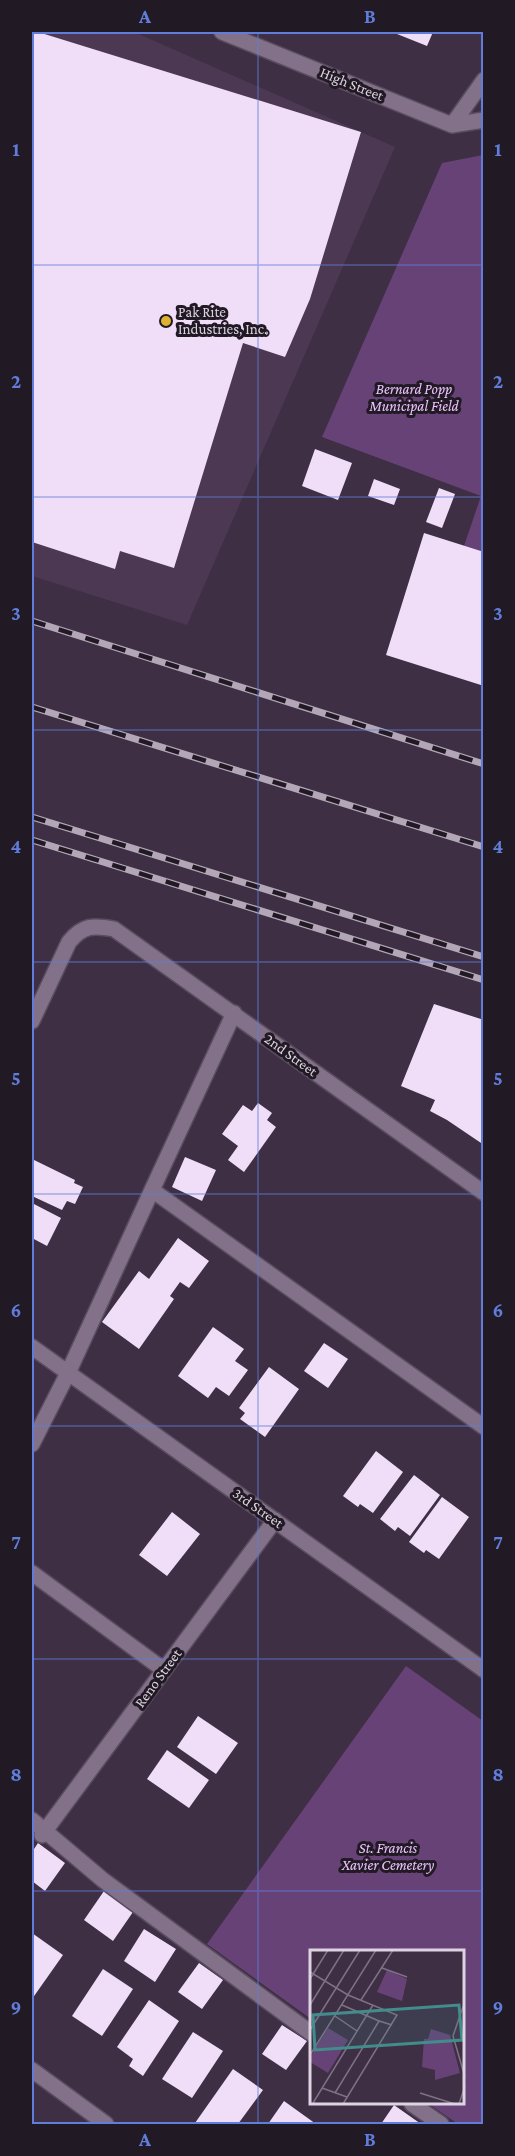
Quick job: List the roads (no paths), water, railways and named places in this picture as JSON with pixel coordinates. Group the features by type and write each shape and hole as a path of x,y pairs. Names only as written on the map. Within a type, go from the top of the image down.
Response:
{"street":[{"name":"High Street","path":"222,32 452,125"},
{"path":"452,125 483,80"},
{"path":"452,125 483,120"},
{"name":"2nd Street","path":"32,1021 69,942 78,932 95,925 114,928 483,1193"},
{"path":"32,1443 68,1373 234,1013"},
{"path":"152,1190 483,1427"},
{"name":"3rd Street","path":"32,1347 483,1670"},
{"name":"Reno Street","path":"44,1833 275,1520"},
{"path":"32,1573 164,1670"},
{"path":"32,1821 103,1880 310,2032"},
{"path":"32,2070 106,2124"},
{"path":"415,2105 441,2124"}],"railway":[{"path":"32,621 484,764"},
{"path":"32,707 484,847"},
{"path":"32,817 484,957"},
{"path":"32,840 484,980"}],"place":[{"name":"Pak Rite Industries, Inc.","path":"166,321"}],"park label":[{"name":"Bernard Popp Municipal Field","path":"414,398"},
{"name":"St. Francis Xavier Cemetery","path":"388,1856"}]}
